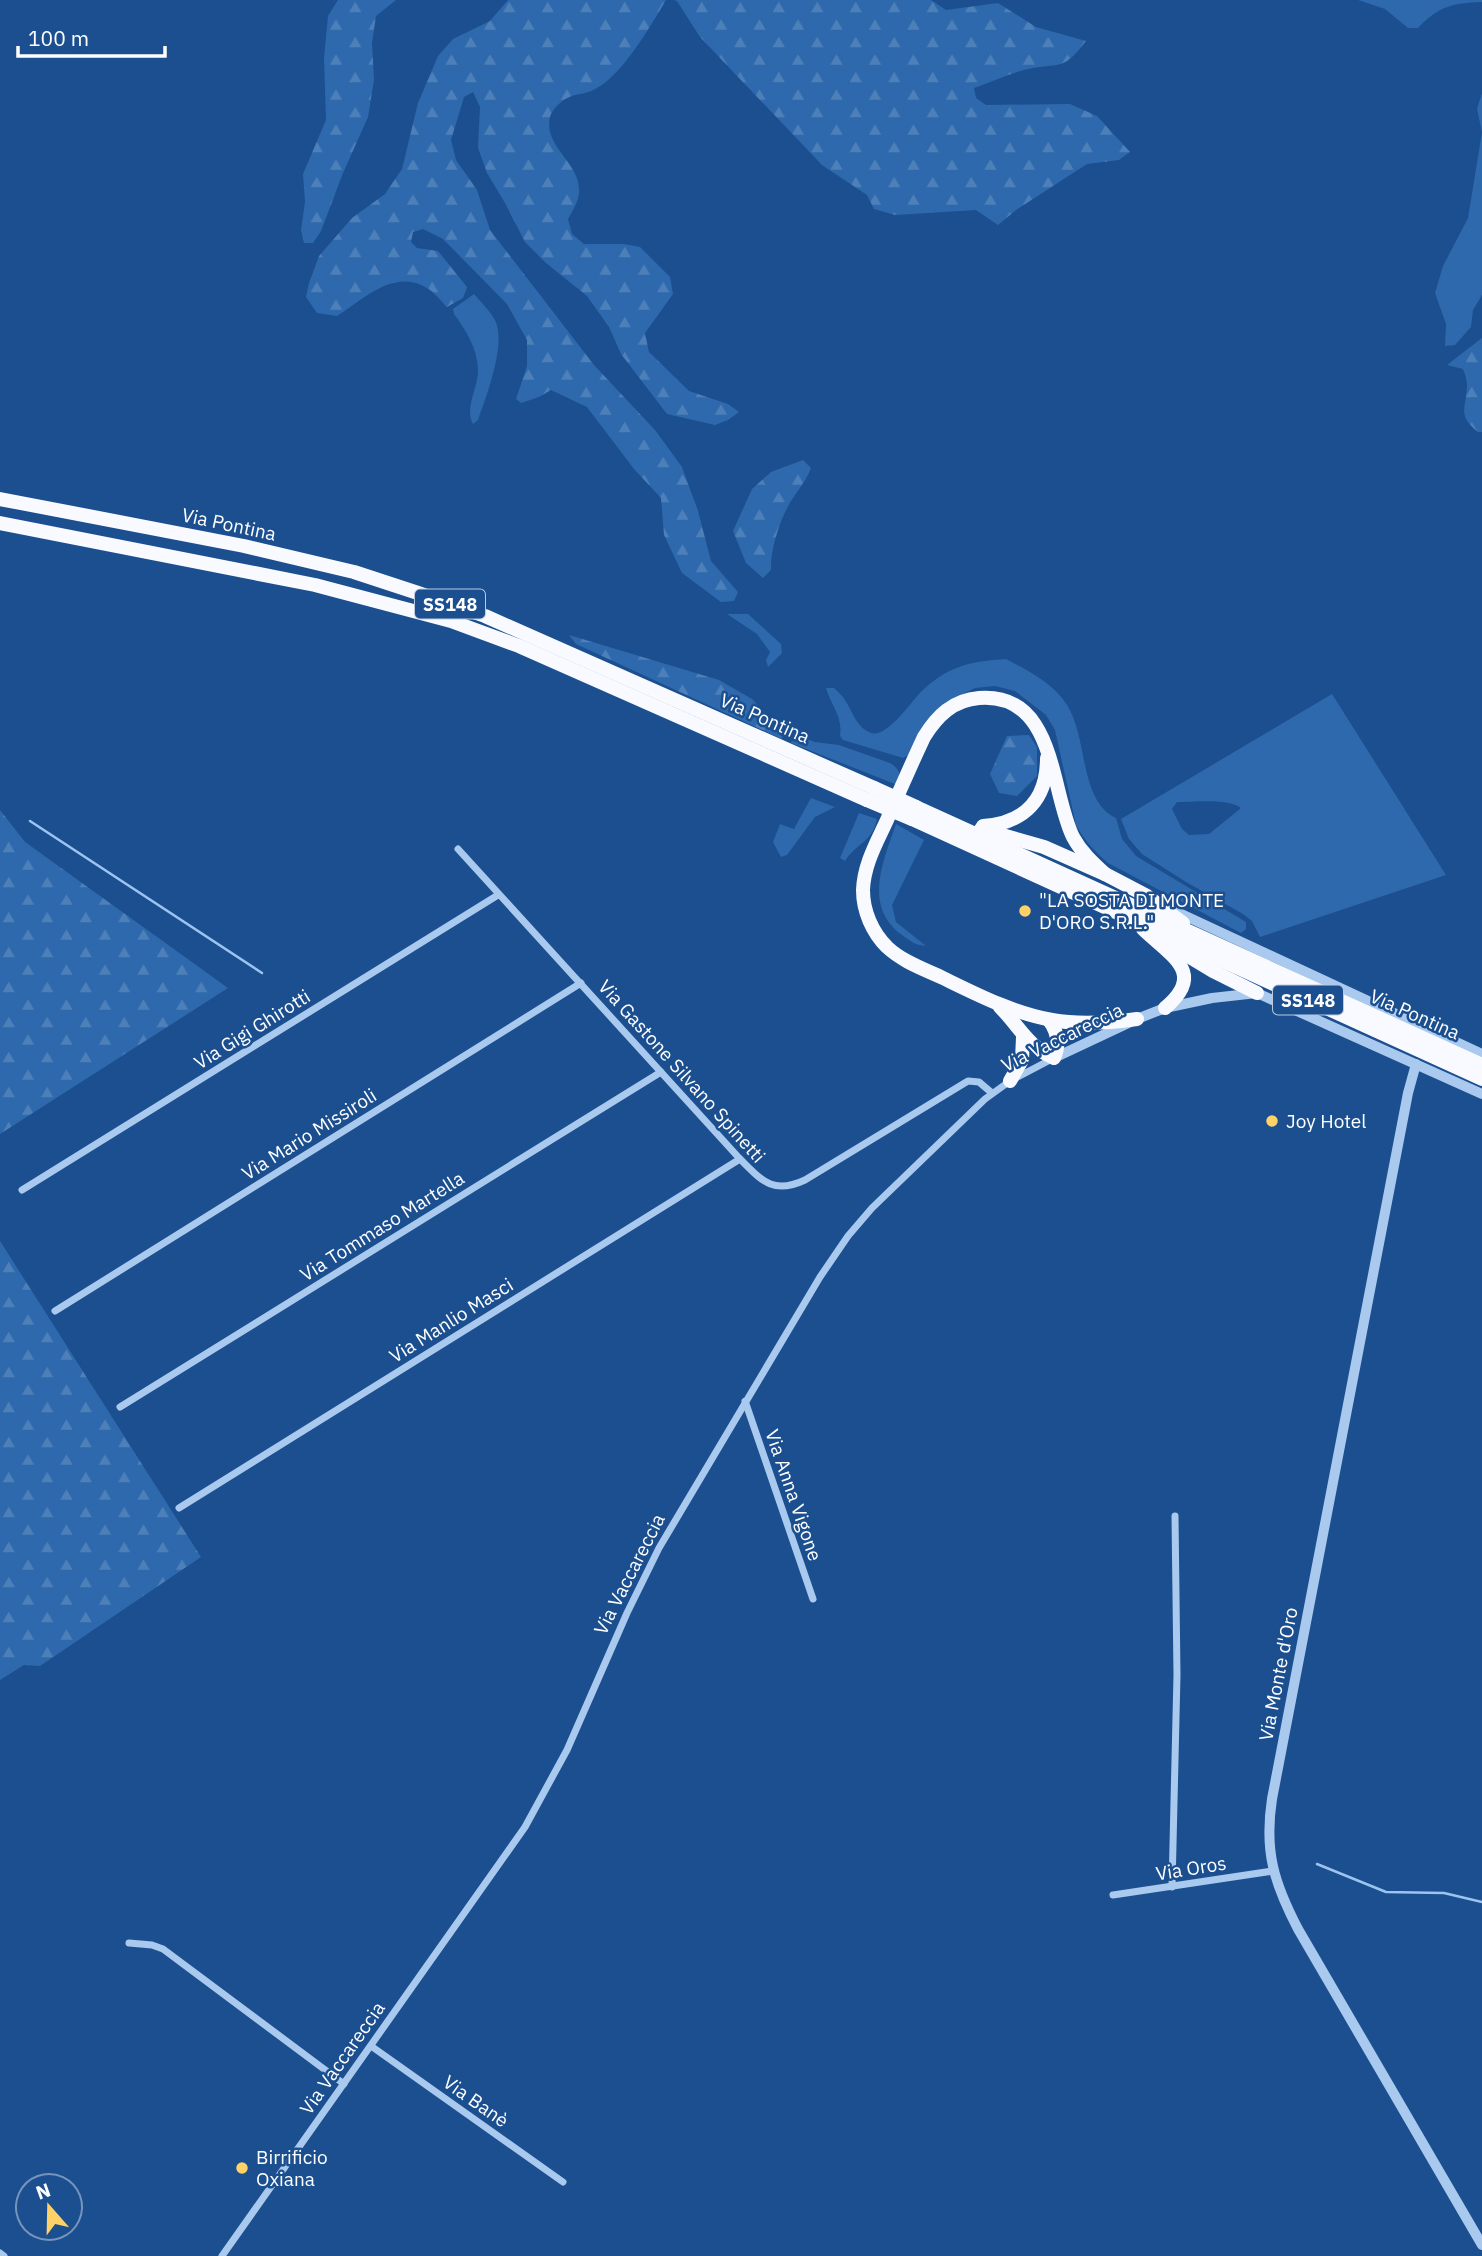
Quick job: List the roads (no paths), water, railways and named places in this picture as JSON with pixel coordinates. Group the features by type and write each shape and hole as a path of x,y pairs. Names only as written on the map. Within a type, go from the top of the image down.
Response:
{"highway":[{"name":"Via Pontina","path":"0,499 244,546 354,572 418,593 534,636 871,794"},
{"name":"Via Pontina","path":"0,523 315,585 451,621 519,646 871,794 1206,940 1482,1065"},
{"path":"1105,874 1085,855 1073,836 1046,746 1032,721 1020,709 1007,702 993,698 972,699 946,710 934,721 924,737 871,853 864,876 863,894 866,913 875,932 888,947 909,962 997,1003 1049,1020 1090,1023 1137,1019"},
{"path":"973,826 1007,822 1034,804 1044,785 1046,746"},
{"name":"Via Pontina","path":"914,813 1134,921 1482,1079"},
{"path":"914,813 973,826 1044,847 1147,896 1206,940"},
{"path":"1134,921 1203,966 1257,993"},
{"path":"1134,921 1177,961 1184,971 1183,988 1165,1008"},
{"path":"997,1003 1015,1022 1023,1037 1037,1050 1054,1058 1057,1038 1049,1020"},
{"path":"1010,1081 1022,1060 1023,1037"}],"street":[{"name":"Via Gastone Silvano Spinetti","path":"458,849 740,1159 765,1183 780,1187 805,1180 967,1082 979,1082 992,1093"},
{"name":"Via Gigi Ghirotti","path":"22,1190 498,895"},
{"name":"Via Pontina","path":"1147,896 1201,925 1482,1054"},
{"name":"Via Mario Missiroli","path":"55,1311 581,983"},
{"name":"Via Vaccareccia","path":"222,2256 504,1860 532,1816 570,1743 645,1575 803,1302 848,1236 880,1199 992,1093 1010,1081 1165,1008 1212,998 1257,993"},
{"path":"1257,993 1482,1094"},
{"name":"Via Monte d'Oro","path":"1416,1064 1386,1202 1272,1799 1268,1842 1273,1871 1298,1929 1482,2245"},
{"name":"Via Tommaso Martella","path":"120,1406 661,1072"},
{"name":"Via Manlio Masci","path":"179,1508 740,1159"},
{"name":"Via Anna Vigone","path":"745,1401 813,1599"},
{"path":"1172,1886 1177,1675 1175,1516"},
{"name":"Via Oros","path":"1113,1895 1273,1871"},
{"path":"129,1942 152,1945 164,1950 344,2084"},
{"name":"Via Banè","path":"371,2046 563,2182"}],"waterway":[{"path":"30,821 262,973"},
{"path":"1317,1864 1386,1892 1444,1893 1482,1902"}],"place":[{"name":"\"LA SOSTA DI MONTE D'ORO S.R.L.\"","path":"1025,911"},
{"name":"Joy Hotel","path":"1272,1121"},
{"name":"Birrificio Oxiana","path":"242,2168"}]}
